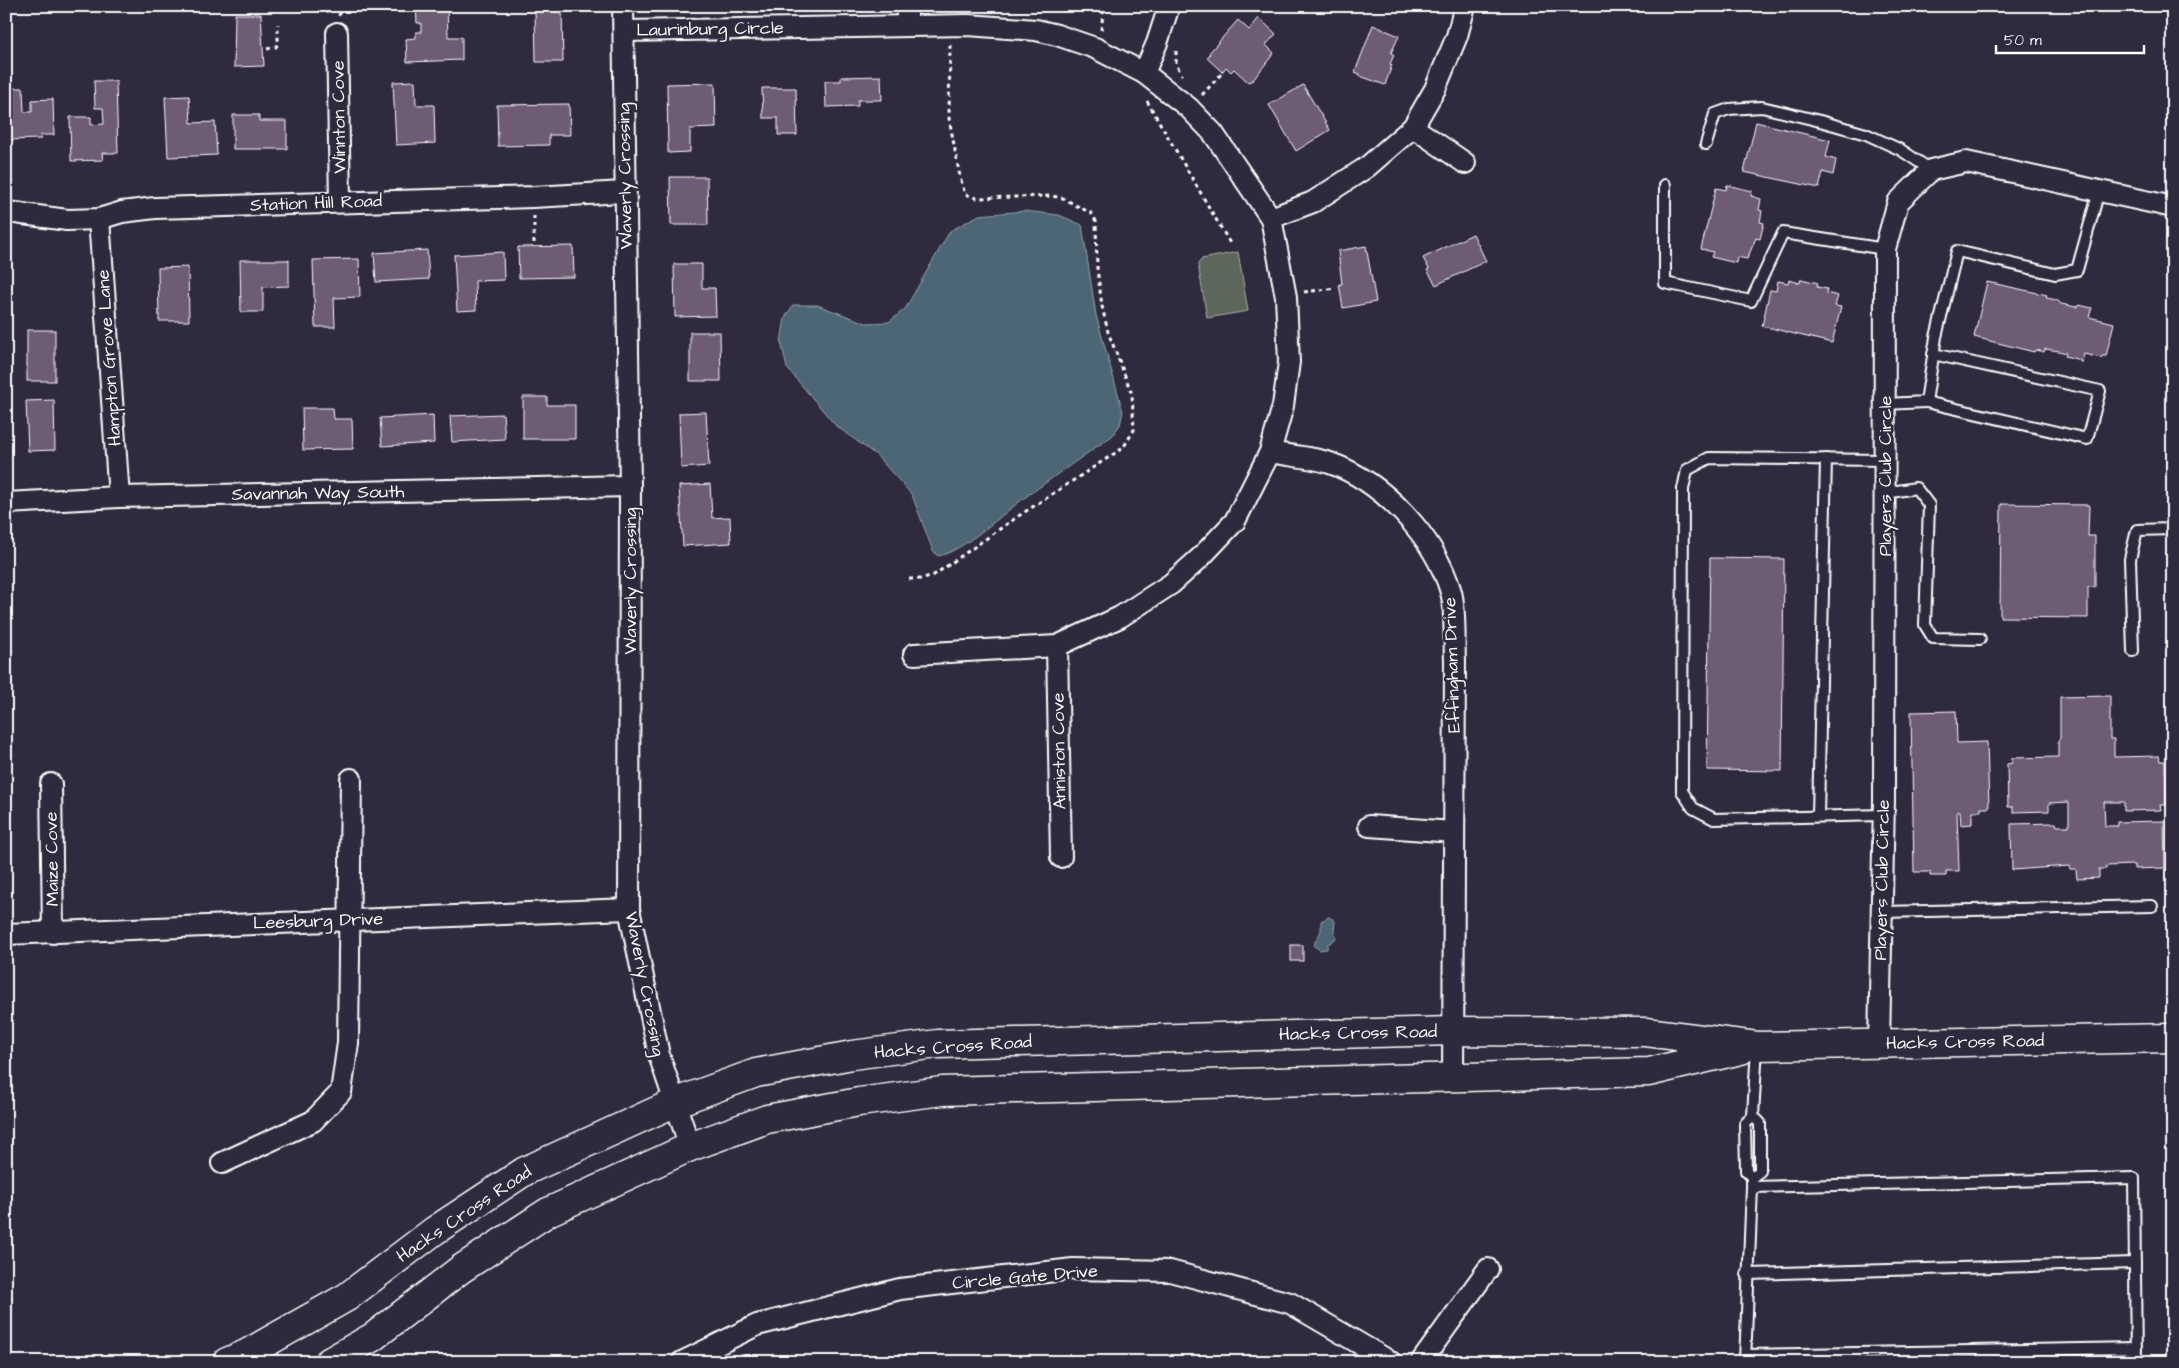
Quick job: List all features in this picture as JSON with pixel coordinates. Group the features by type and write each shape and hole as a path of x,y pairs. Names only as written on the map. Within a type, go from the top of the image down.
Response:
{"main road":[{"name":"Hacks Cross Road","path":"227,1362 246,1354 347,1297 434,1231 525,1171 674,1103 756,1073 852,1055 938,1044 1453,1030 1646,1032 1757,1046 2173,1038"},
{"name":"Hacks Cross Road","path":"329,1362 373,1337 461,1269 548,1212 690,1147 767,1120 859,1102 942,1091 1649,1072 1757,1046"}],"street":[{"name":"Waverly Crossing","path":"623,6 624,192 630,486 629,909 658,1055 690,1147"},
{"path":"1144,73 1157,43 1169,6"},
{"path":"1271,218 1313,202 1352,178 1383,155 1413,127 1435,89 1457,36 1465,6"},
{"name":"Laurinburg Circle","path":"624,31 907,16 1036,30 1057,35 1095,48 1196,101 1213,133 1271,218 1286,296 1288,362 1283,406 1270,452 1235,521 1171,584 1143,604 1120,617 1057,646 914,654"},
{"name":"Winnton Cove","path":"337,33 340,202"},
{"path":"1413,127 1466,164"},
{"path":"1932,170 1966,162 2173,207"},
{"name":"Players Club Circle","path":"1879,1044 1883,815 1885,249 1898,202 1932,170"},
{"name":"Station Hill Road","path":"8,212 67,220 98,219 122,212 155,208 534,197 624,192"},
{"name":"Hampton Grove Lane","path":"98,219 119,497"},
{"name":"Effingham Drive","path":"1270,452 1330,463 1371,483 1412,523 1435,553 1451,594 1455,661 1453,1078"},
{"name":"Savannah Way South","path":"6,503 119,497 630,486"},
{"name":"Anniston Cove","path":"1057,646 1061,857"},
{"path":"222,1163 313,1120 341,1092 348,1043 351,779"},
{"name":"Maize Cove","path":"51,784 53,933"},
{"path":"1369,826 1454,832"},
{"name":"Leesburg Drive","path":"6,934 629,909"},
{"path":"1421,1362 1488,1268"},
{"name":"Circle Gate Drive","path":"682,1362 757,1325 900,1289 1073,1269 1170,1271 1290,1303 1391,1362"}],"lane":[{"path":"1706,144 1715,114 1729,110 1762,107 1866,134 1901,150 1932,170"},
{"path":"1665,185 1665,283 1751,301 1783,233 1885,249"},
{"path":"1926,402 1933,354 1958,250 2055,274 2077,270 2099,191"},
{"path":"1885,404 1926,402 2087,439 2100,391 1933,354"},
{"path":"1883,815 1714,819 1693,808 1682,791 1683,489 1687,470 1709,458 1885,460"},
{"path":"1818,816 1826,460"},
{"path":"1885,493 1916,488 1929,505 1925,625 1933,638 1980,639"},
{"path":"2133,652 2130,560 2137,530 2173,529"},
{"path":"1882,912 2152,906"},
{"path":"1757,1046 1753,1116 1760,1123 1760,1171 1752,1182 1745,1358 2136,1348"},
{"path":"1752,1182 2134,1178 2136,1362"},
{"path":"1747,1274 2135,1263"}],"path":[{"path":"267,49 276,47 278,43 278,24"},
{"path":"943,45 956,45"},
{"path":"909,579 920,580 934,575 1032,507 1123,448 1134,430 1132,394 1108,332 1102,306 1097,268 1096,221 1091,213 1063,198 1052,196 977,198 965,194 949,118 950,45"},
{"path":"1178,47 1176,64 1178,71 1189,82"},
{"path":"1196,101 1223,72"},
{"path":"1196,88 1196,101"},
{"path":"1141,97 1147,100 1231,245"},
{"path":"1196,101 1208,99"},
{"path":"534,197 534,243"},
{"path":"1286,296 1335,288"}],"green space":[{"path":"1238,252 1248,311 1207,318 1198,264 1202,259"}],"water":[{"path":"1025,211 1059,215 1082,225 1096,315 1123,412 1120,425 1112,436 1027,496 971,540 948,553 938,556 933,551 912,495 876,455 836,426 787,368 781,342 785,318 793,305 817,305 866,323 889,322 905,309 950,231 979,215"},
{"path":"1329,917 1335,921 1334,932 1337,938 1328,944 1327,949 1320,950 1314,946 1315,942 1321,931 1321,921"}],"building":[{"path":"416,6 447,6 448,37 462,37 462,60 407,62 406,39 416,38 416,32 421,32 421,23 417,23"},
{"path":"562,8 563,62 536,62 535,9"},
{"path":"235,14 261,14 264,66 234,67"},
{"path":"1259,18 1276,34 1266,45 1274,53 1253,80 1248,82 1234,69 1231,72 1226,67 1222,72 1207,58 1209,53 1238,20 1249,30"},
{"path":"1373,25 1399,36 1391,53 1394,55 1385,85 1360,76 1360,74 1355,72"},
{"path":"881,76 882,100 858,100 858,106 826,107 825,81 841,81 841,77"},
{"path":"94,81 116,81 118,153 102,153 103,160 71,161 70,117 91,117 91,125 104,124 103,108 95,108"},
{"path":"415,81 416,105 434,105 435,143 396,145 393,82"},
{"path":"715,83 716,128 690,129 690,152 668,153 667,84"},
{"path":"1303,85 1330,130 1296,151 1269,105"},
{"path":"6,88 23,88 24,112 32,112 32,100 53,99 54,135 41,135 41,139 6,140"},
{"path":"762,88 796,88 797,135 778,135 778,118 763,118"},
{"path":"189,96 191,123 215,122 217,155 168,157 165,97"},
{"path":"569,104 570,135 549,135 549,145 498,146 497,105"},
{"path":"233,115 259,115 259,121 287,121 287,149 233,149"},
{"path":"1756,122 1830,140 1826,157 1836,160 1833,175 1823,172 1819,188 1744,172"},
{"path":"670,177 707,177 708,225 671,225"},
{"path":"1727,185 1752,191 1751,196 1761,199 1759,210 1762,211 1760,222 1764,223 1760,239 1756,238 1747,259 1737,257 1736,263 1711,257 1713,252 1701,249 1716,188 1726,190"},
{"path":"1473,234 1486,261 1436,285 1427,270 1429,269 1423,258"},
{"path":"573,246 574,277 519,278 518,247"},
{"path":"1366,246 1376,302 1343,308 1339,284 1342,284 1338,251"},
{"path":"427,250 429,279 376,282 374,253"},
{"path":"503,252 504,280 475,281 476,310 457,311 454,255"},
{"path":"359,259 360,297 334,298 335,327 315,327 313,260"},
{"path":"240,260 289,260 289,286 263,287 263,312 241,312"},
{"path":"674,264 702,264 702,288 715,288 716,316 675,317"},
{"path":"188,267 189,321 159,321 158,268"},
{"path":"1801,279 1818,283 1817,287 1827,289 1826,293 1838,296 1835,306 1841,307 1832,343 1762,326 1770,290 1776,291 1778,281 1788,283 1789,280 1800,283"},
{"path":"1987,282 2047,295 2046,298 2057,300 2061,304 2092,308 2089,317 2114,323 2106,356 2101,358 2084,354 2082,362 2080,362 2080,360 2065,356 2066,353 2059,351 2045,349 2044,352 2035,350 2034,352 1974,337"},
{"path":"27,330 55,330 55,381 27,381"},
{"path":"690,332 720,332 721,381 690,381"},
{"path":"523,397 547,397 547,405 575,405 575,439 523,439"},
{"path":"54,400 55,450 28,451 26,401"},
{"path":"302,408 333,408 334,419 352,419 353,449 303,450"},
{"path":"706,412 709,466 681,468 679,413"},
{"path":"503,414 505,439 452,442 450,416"},
{"path":"433,415 434,443 382,446 380,418"},
{"path":"710,484 712,518 730,517 731,543 683,546 679,486"},
{"path":"2001,504 2089,505 2088,536 2095,536 2095,587 2088,587 2088,618 2000,617"},
{"path":"1710,558 1784,559 1782,771 1707,770"},
{"path":"2110,696 2110,739 2114,739 2114,757 2159,756 2160,761 2165,761 2166,805 2160,805 2161,810 2124,811 2124,802 2104,802 2105,826 2117,826 2117,822 2164,821 2165,868 2134,869 2134,865 2106,866 2106,869 2099,869 2099,878 2077,879 2076,869 2070,869 2069,866 2012,870 2011,824 2056,823 2057,826 2069,826 2069,802 2049,803 2049,811 2013,812 2013,807 2008,807 2007,764 2012,763 2012,758 2058,757 2060,697"},
{"path":"1956,711 1957,743 1987,742 1989,808 1981,808 1981,811 1972,811 1972,824 1961,825 1960,811 1957,812 1959,871 1946,871 1946,876 1930,876 1930,872 1914,872 1911,712"},
{"path":"1291,945 1303,945 1303,961 1291,961"}]}
